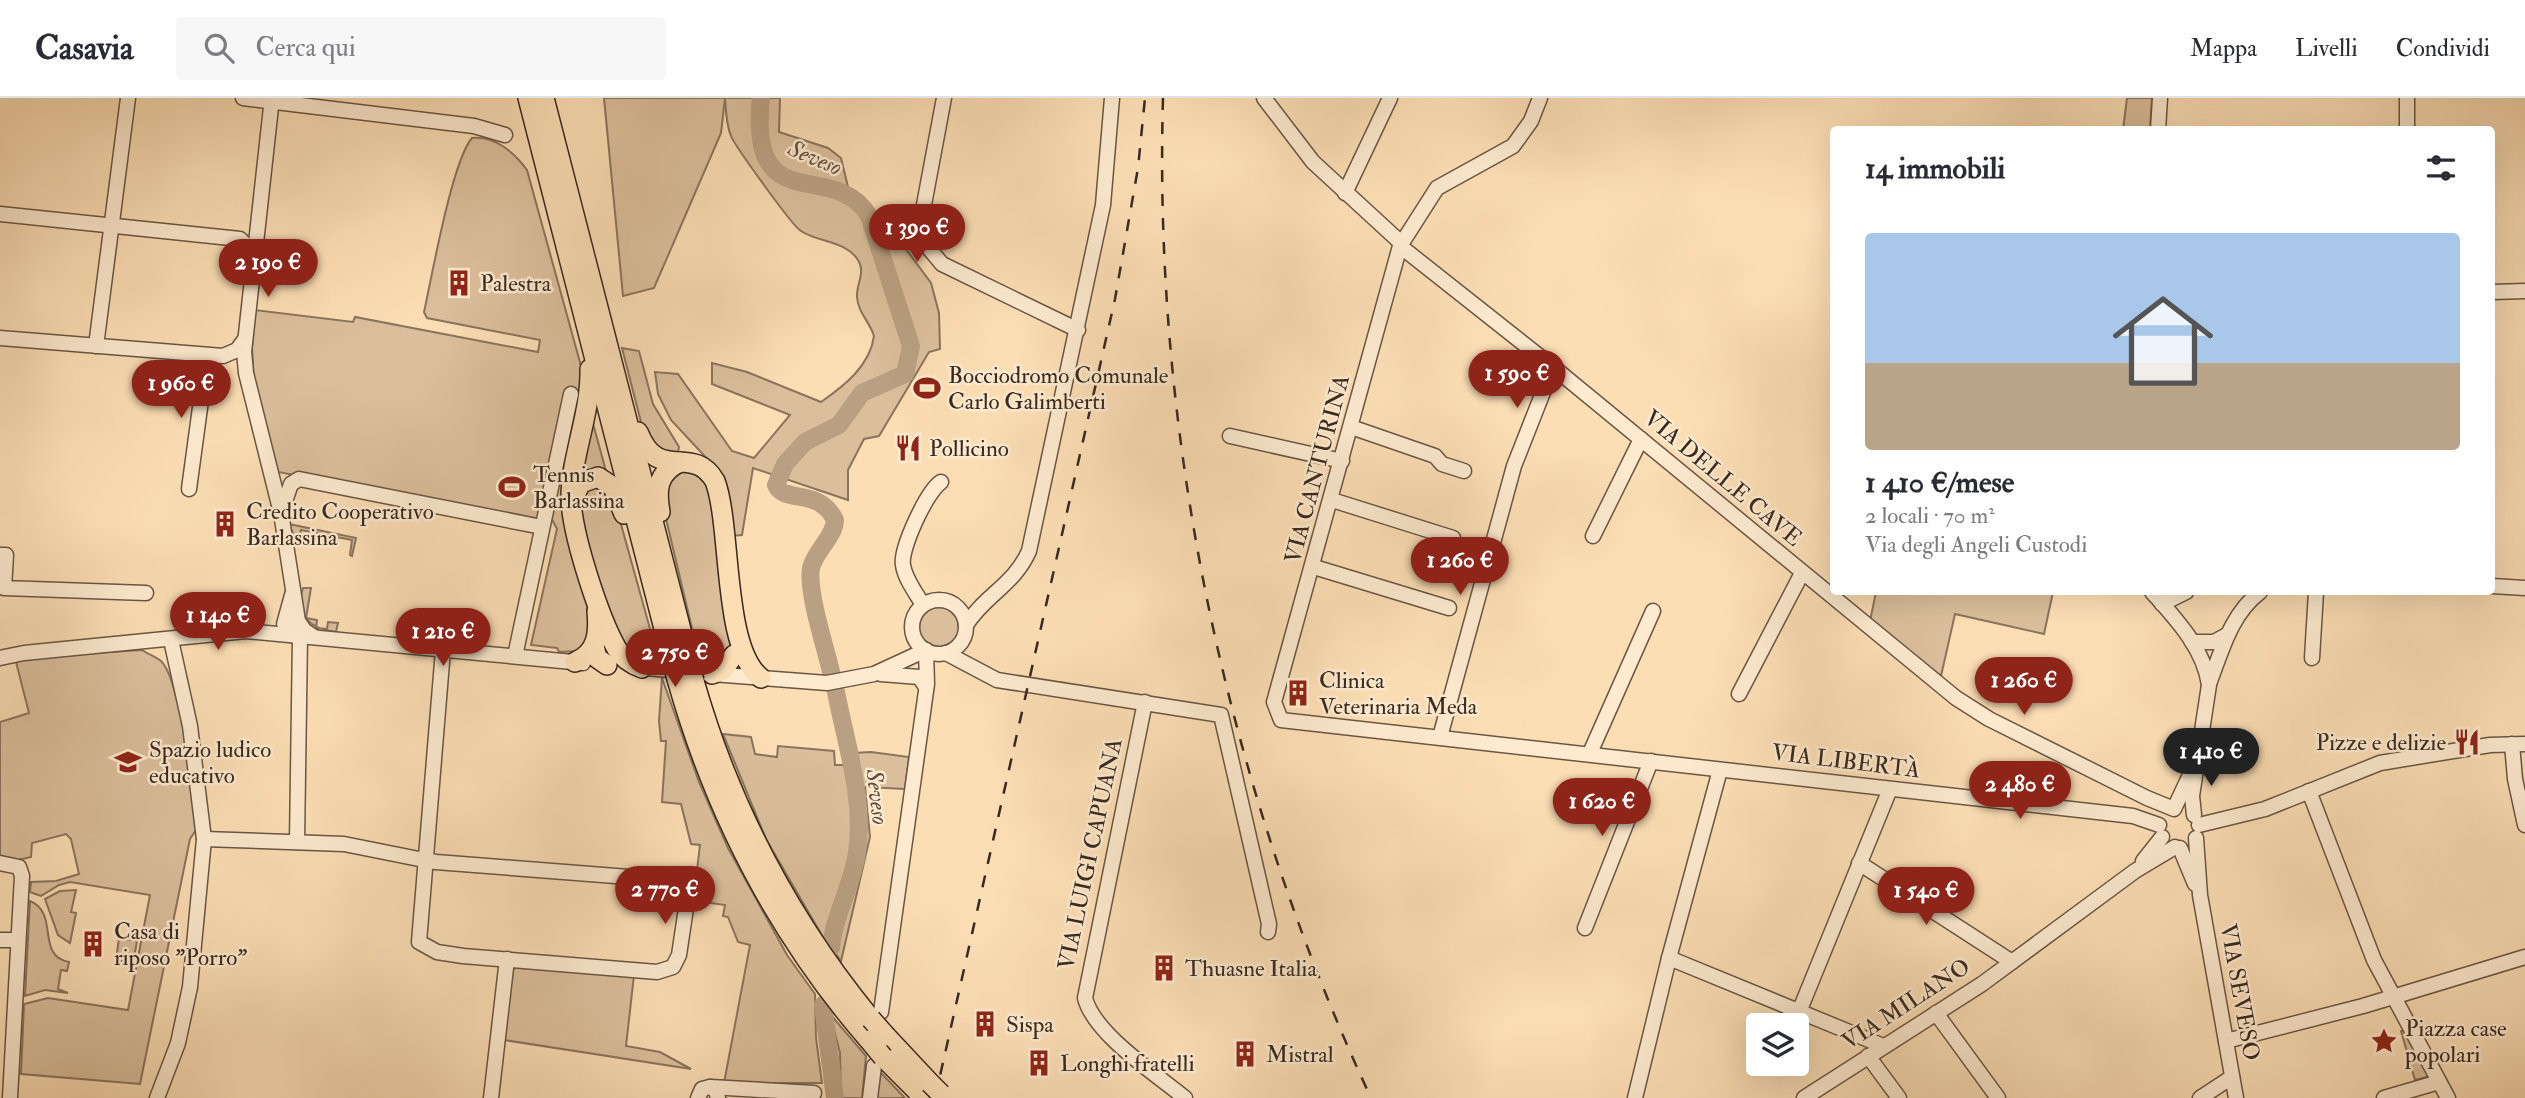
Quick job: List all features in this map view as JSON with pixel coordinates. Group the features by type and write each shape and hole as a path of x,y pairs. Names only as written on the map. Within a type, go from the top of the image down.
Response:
{"highway":[{"path":"528,98 586,326 681,660 727,672"},
{"path":"544,98 610,355 660,581"},
{"path":"586,326 591,388 571,501 596,599 602,655"},
{"path":"610,355 646,449 656,458 689,461 703,467 717,487 737,627 727,672 716,750 749,830 779,889 820,953 837,976 876,1016 878,1061 935,1093"},
{"path":"660,581 658,486 665,472 680,462"},
{"path":"571,501 575,491 588,478 598,477 609,483 618,496 634,543 660,581"},
{"path":"575,662 588,655 602,655 625,659 642,668"},
{"path":"727,672 697,745 730,827 775,914 833,997 935,1093"}],"street":[{"path":"96,346 128,98"},
{"path":"243,98 484,127 505,135"},
{"path":"944,98 920,226 927,246 942,264 1078,330"},
{"path":"927,686 945,653 958,647 966,631 992,596 1013,580 1030,551 1103,205 1111,98"},
{"name":"VIA DELLE CAVE","path":"1264,98 1310,159 1399,241 1400,246 1553,367 1874,633 1978,713 2174,809"},
{"path":"1345,193 1390,98"},
{"name":"VIA CANTURINA","path":"1274,702 1314,567 1400,246 1437,188 1513,146 1521,138 1539,98"},
{"path":"2158,126 2160,98"},
{"path":"2407,98 2407,126"},
{"path":"272,100 245,339 246,373 281,513 292,590 292,615 303,630 296,635"},
{"path":"0,214 240,239 256,255"},
{"path":"2495,292 2525,292"},
{"path":"0,338 207,356 223,356 237,351 245,339"},
{"path":"189,489 207,356"},
{"path":"223,356 246,373"},
{"path":"1440,737 1514,466 1553,367"},
{"path":"516,656 571,394"},
{"path":"1351,427 1435,456 1442,464 1464,471"},
{"path":"1230,436 1342,461"},
{"path":"1593,536 1641,439"},
{"path":"281,513 291,484 299,479 542,527"},
{"path":"923,605 903,565 904,549 931,492 941,482"},
{"path":"1332,500 1453,538"},
{"path":"0,555 6,555 4,588 146,593"},
{"path":"1314,567 1449,608"},
{"path":"1739,694 1802,573"},
{"path":"2495,586 2525,588"},
{"path":"2154,595 2202,658 2209,685"},
{"path":"2162,604 2180,595"},
{"path":"2312,657 2316,595"},
{"path":"894,666 913,634 913,618 923,605 938,599 953,603 970,603 992,596"},
{"path":"2174,809 2197,760 2209,685 2243,597"},
{"path":"953,603 960,609 966,631 967,653 975,668"},
{"path":"1590,753 1653,611"},
{"path":"264,632 292,615"},
{"path":"292,615 284,624 296,635 297,842"},
{"path":"0,659 24,653 232,632 264,632 575,662"},
{"path":"876,1016 927,686 926,650 913,634"},
{"path":"2192,642 2214,642 2227,635"},
{"path":"157,1098 178,1043 190,987 204,839 190,726 171,640"},
{"path":"204,839 344,844 424,860 680,881 687,887 688,895 679,955 669,970 437,952 419,942 424,860 443,650"},
{"path":"602,655 642,668 727,672 834,682 874,674 926,650 945,653 997,680 1221,715 1249,827 1269,924 1268,932"},
{"path":"874,674 919,677 927,686"},
{"name":"VIA LUIGI CAPUANA","path":"1145,702 1086,998 1088,1009 1102,1028 1185,1098"},
{"name":"VIA LIBERTÀ","path":"1274,702 1282,720 2133,816 2161,831"},
{"path":"2196,826 2185,809 2174,809 2164,815 2161,831 2177,848 2196,826 2254,812 2380,763 2519,744 2515,779 2525,825"},
{"name":"VIA SEVESO","path":"2197,760 2192,796 2200,895 2236,1098"},
{"path":"1585,928 1651,761"},
{"path":"1635,1098 1669,958 1720,769"},
{"path":"1799,1012 1890,789"},
{"path":"2309,791 2368,946 2448,1098"},
{"name":"VIA MILANO","path":"2133,873 2161,831"},
{"name":"VIA SEVESO","path":"2177,848 2200,895"},
{"name":"VIA MILANO","path":"1804,1098 1881,1045 1936,1013 2012,962 2133,873 2177,848"},
{"path":"0,863 19,867 22,876 10,1098"},
{"path":"1859,863 2012,962"},
{"path":"0,940 18,940"},
{"path":"2226,1041 2395,997 2525,957"},
{"path":"1669,958 1881,1045"},
{"path":"491,1098 507,959"},
{"path":"1936,1013 1998,1098"},
{"path":"1868,1056 1899,1098"},
{"path":"870,1098 878,1061"},
{"path":"2200,1098 2232,1077"},
{"path":"2384,1098 2439,1082"},
{"path":"698,1098 702,1089 714,1093 814,1093"}],"shaded area":[{"path":"604,98 725,98 721,133 654,288 623,296"},
{"path":"725,98 780,98 779,132 828,148 841,158 848,187 889,226 931,283 939,313 940,349 929,352 879,436 864,439 848,470 848,500 753,468 742,535 731,536 713,465 671,420 658,394 655,372 678,374 732,451 754,458 790,415 712,384 712,363 747,372 821,402 847,382 862,366 872,347 874,336 858,303 861,269 858,260 839,245 801,231 787,216 731,136"},
{"path":"2127,98 2152,98 2150,126 2124,126"},
{"path":"472,138 488,139 503,146 527,170 581,366 583,381 566,488 592,620 591,638 578,651 559,652 557,648 531,645 557,529 550,516 540,522 278,472 254,382 252,348 255,310 353,322 355,317 538,352 540,340 427,318 424,312 450,194 457,170"},
{"path":"622,348 639,351 653,404 679,447 678,453 666,456 643,430"},
{"path":"592,420 606,471 579,477"},
{"path":"689,468 708,482 731,643 729,651 713,664 700,662 666,519 669,476"},
{"path":"600,482 617,510 659,661 643,658 629,650 620,639 604,600 590,553 578,494"},
{"path":"289,524 356,538 352,556 352,540 301,530 299,537 294,536"},
{"path":"303,588 311,588 306,618 301,606"},
{"path":"1875,595 2052,595 2044,634 1955,614 1941,676 1870,621"},
{"path":"940,604 955,611 962,626 955,641 940,648 925,641 918,626 925,611"},
{"path":"306,618 317,620 316,626 312,624"},
{"path":"328,622 338,623 336,632 321,628 327,629"},
{"path":"142,650 161,661 175,691 198,827 190,839 140,1084 21,1074 24,1004 48,998 128,1010 150,895 70,882 41,896 30,892 31,882 56,881 79,874 71,839 66,834 32,843 31,857 14,861 0,857 0,722 29,713 15,658"},
{"path":"662,678 699,782 728,848 787,955 815,994 816,1038 822,1083 724,1083 750,945 738,942 728,917 723,916 725,905 698,901 694,895 700,845 691,844 681,804 662,802 666,741 661,741 659,721"},
{"path":"723,734 751,737 755,754 777,757 778,746 834,751 835,765 843,765 847,771 855,824 852,856 824,939 766,839"},
{"path":"871,752 909,757 905,789 865,787 870,837 841,961 836,954 838,938 864,830 853,753"},
{"path":"76,890 71,912 76,913 70,943 58,935 45,899 60,891"},
{"path":"30,901 39,907 44,915 53,952 69,962 67,971 61,970 58,989 68,993 45,990 25,996"},
{"path":"119,938 137,941 133,963 116,960"},
{"path":"517,966 634,975 626,1046 660,1052 691,1069 504,1040 512,971"},
{"path":"830,1014 866,1056 862,1098 841,1098 840,1053"},
{"path":"2407,1030 2429,1074 2427,1077 2415,1080 2401,1031"},
{"path":"880,1072 905,1098 876,1098"}],"waterway":[{"name":"Seveso","path":"761,98 760,136 767,160 780,174 835,190 853,199 869,216 911,346 905,374 862,393 839,425 805,442 785,464 776,485 786,494 820,503 835,520 832,532 811,568 814,606 832,676"},
{"name":"Seveso","path":"831,948 855,865 859,833 857,792 836,692"},
{"name":"Seveso","path":"823,1005 835,1098"}],"railway":[{"path":"935,1098 1115,299 1138,168 1145,98"},
{"path":"1163,98 1163,226 1171,355 1186,483 1209,610 1239,736 1276,859 1320,980 1371,1098"}],"place":[{"name":"Palestra","path":"459,283"},
{"name":"Bocciodromo Comunale Carlo Galimberti","path":"927,388"},
{"name":"Pollicino","path":"908,448"},
{"name":"Tennis Barlassina","path":"512,487"},
{"name":"Credito Cooperativo Barlassina","path":"225,524"},
{"name":"Clinica Veterinaria Meda","path":"1298,693"},
{"name":"Pizze e delizie","path":"2467,742"},
{"name":"Spazio ludico educativo","path":"128,762"},
{"name":"Casa di riposo \"Porro\"","path":"93,944"},
{"name":"Thuasne Italia","path":"1164,968"},
{"name":"Sispa","path":"985,1024"},
{"name":"Piazza case popolari","path":"2384,1041"},
{"name":"Mistral","path":"1245,1054"},
{"name":"Longhi fratelli","path":"1039,1063"}]}
